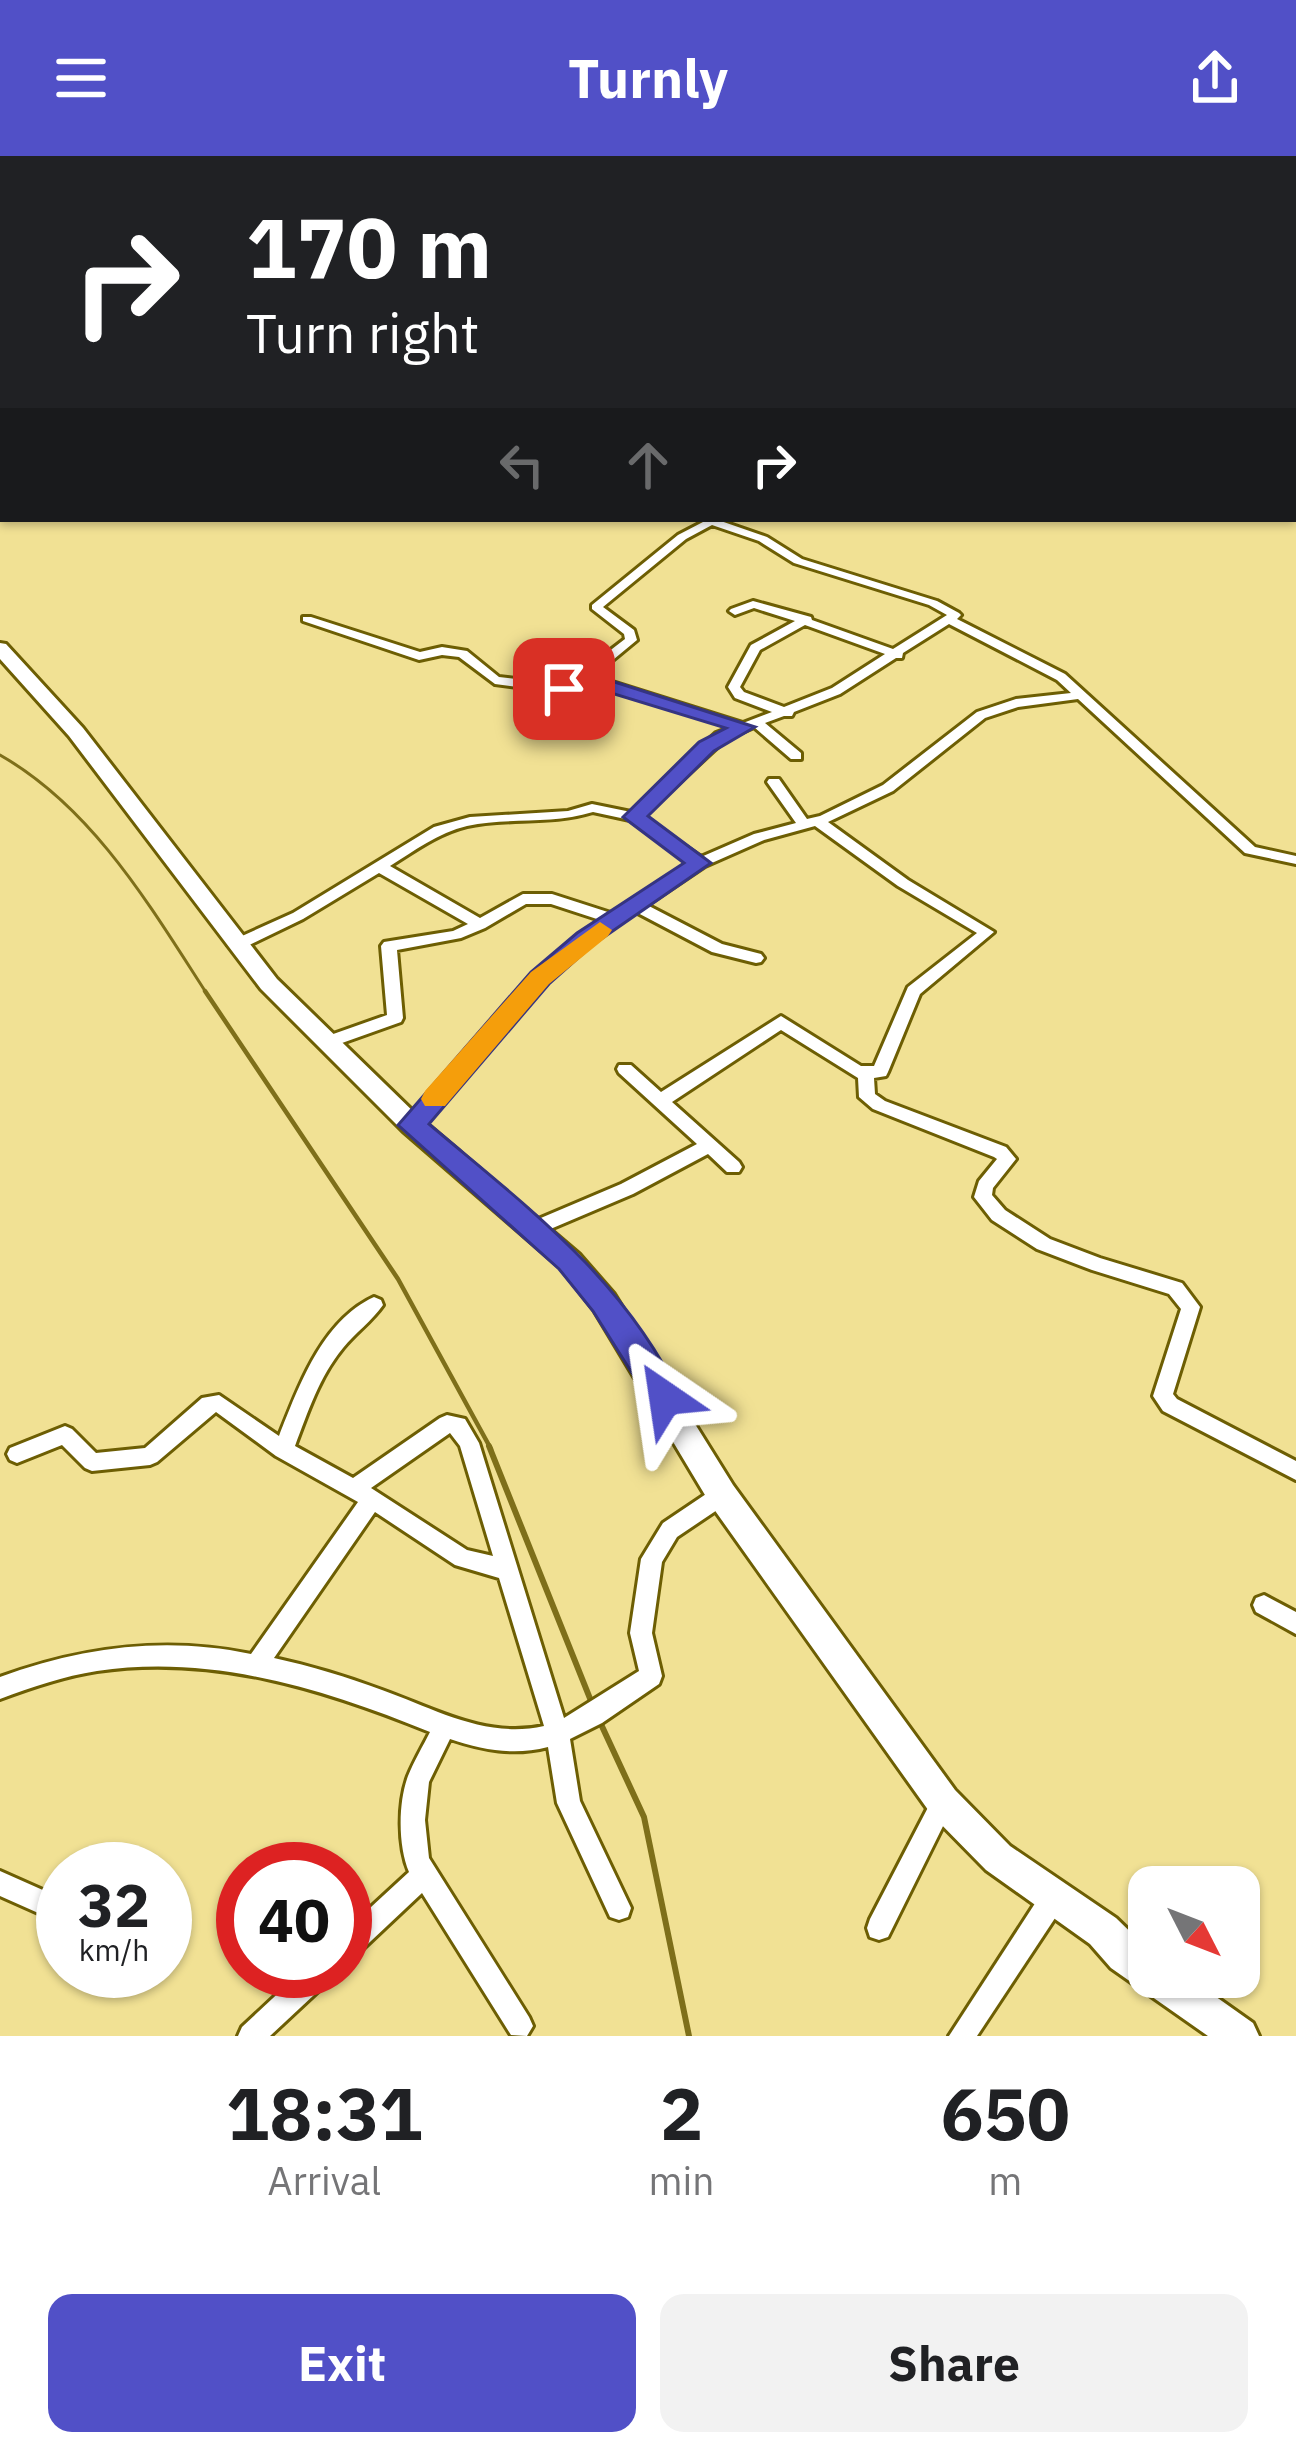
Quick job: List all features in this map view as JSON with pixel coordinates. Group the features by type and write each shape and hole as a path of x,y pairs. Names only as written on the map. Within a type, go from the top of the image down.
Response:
{"street":[{"path":"596,682 603,662 631,640 630,633 596,607 705,522"},
{"path":"634,817 706,746 788,713 898,655 951,620 953,612 806,564 763,539 710,522"},
{"path":"735,611 753,604 807,619 898,655"},
{"path":"307,619 418,656 442,651 464,654 495,680 564,689 596,682 751,726 796,756"},
{"path":"788,713 739,695 734,687 755,648 807,619"},
{"path":"951,620 1034,661 1082,695 1250,850 1296,860"},
{"path":"0,648 76,732 236,945 412,1125 535,1228 604,1302 722,1495 943,1802 998,1858 1128,1955"},
{"path":"412,1125 540,978 586,939 700,863 888,788 982,715 1016,703 1082,695"},
{"path":"660,1100 781,1022 866,1074 885,1068 913,991 987,932 810,822 774,782"},
{"path":"236,945 298,916 439,830 470,821 569,815 592,808 634,817 700,863"},
{"path":"382,868 480,925"},
{"path":"328,1042 395,1018 389,946 455,935 523,899 552,899 617,920"},
{"path":"638,907 717,948 756,958"},
{"path":"625,1069 733,1166"},
{"path":"866,1074 867,1097 879,1105 1000,1152 1007,1159 985,1186 983,1197 991,1210 1063,1253 1175,1288 1187,1298 1192,1306 1163,1396 1170,1406 1296,1471"},
{"path":"535,1228 627,1189 710,1145"},
{"path":"284,1450 322,1356 341,1332 374,1305"},
{"path":"17,1454 64,1436 92,1462 138,1459 163,1449 209,1404 219,1403 365,1501 462,1558 512,1580"},
{"path":"258,1663 365,1501 447,1424 458,1425 469,1443 512,1580 568,1728 569,1803 619,1908"},
{"path":"0,1688 100,1656 258,1663 300,1671 445,1725 502,1739 531,1740 568,1728 648,1678 653,1670 640,1633 658,1545 690,1514 722,1495"},
{"path":"1264,1605 1296,1624"},
{"path":"445,1725 418,1780 415,1850 423,1876 520,2026"},
{"path":"879,1928 943,1802"},
{"path":"372,1923 423,1876"},
{"path":"0,1882 36,1899"},
{"path":"962,2036 1054,1897"},
{"path":"251,2036 292,1998"},
{"path":"1187,1998 1240,2036"}],"waterway":[{"path":"0,755 64,802 91,831 141,894 206,993"},
{"path":"206,993 398,1279 491,1449"},
{"path":"489,1446 593,1706"},
{"path":"600,1722 644,1817 689,2036"}],"slow traffic":[{"path":"435,1099 516,1002 600,930"}],"route":[{"path":"564,689 596,682 745,727 706,746 634,817 700,863 586,939 540,978 412,1125 570,1261 604,1302 665,1398"}]}
